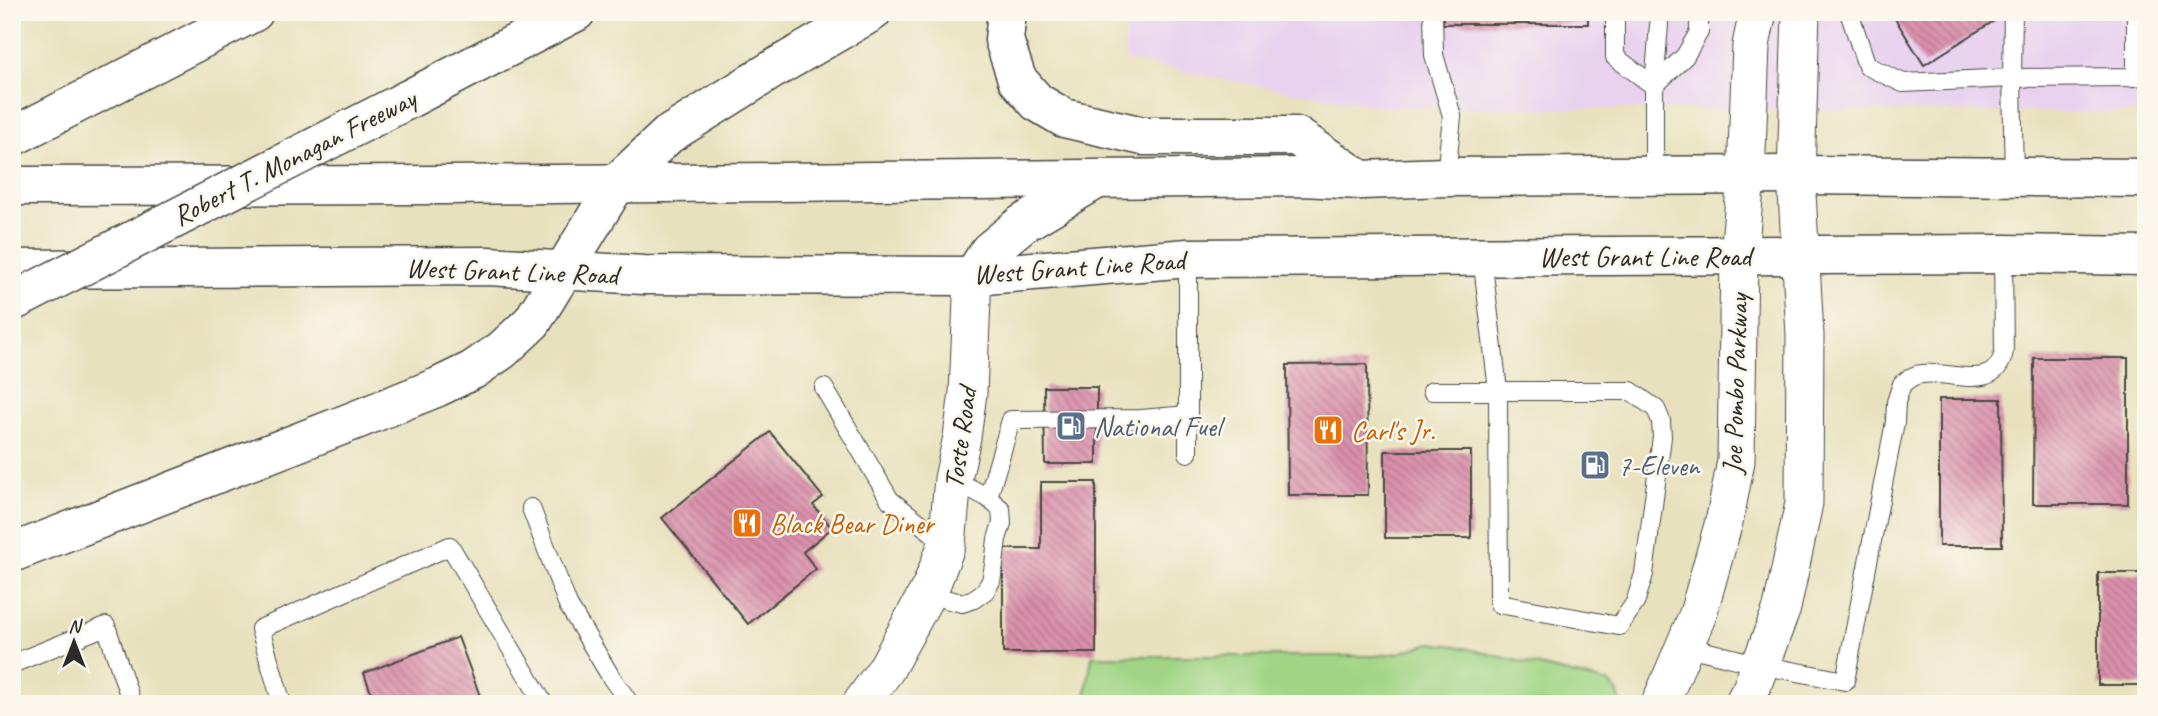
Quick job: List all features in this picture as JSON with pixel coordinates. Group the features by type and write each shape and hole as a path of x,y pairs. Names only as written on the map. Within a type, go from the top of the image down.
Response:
{"main road":[{"path":"12,137 254,12"},
{"name":"Robert T. Monagan Freeway","path":"12,302 576,12"},
{"path":"12,553 356,420 473,370 502,350 533,322 617,183 668,135 775,68 872,12"},
{"path":"1007,12 1004,40 1017,79 1037,102 1064,118 1143,136 1296,136 1361,180"},
{"path":"12,186 1303,177 1361,180 1446,177 1796,176 2146,178"},
{"path":"973,276 989,251 1021,224 1098,179"},
{"name":"West Grant Line Road","path":"12,269 488,266 644,275 973,276 1188,258 2003,254 2146,256"}],"street":[{"name":"Joe Pombo Parkway","path":"1660,704 1698,614 1725,518 1736,461 1739,255 1746,177 1751,45 1758,12"},
{"path":"1743,704 1782,608 1804,503 1805,335 1796,176 1801,12"},
{"name":"Toste Road","path":"861,704 886,669 931,586 947,544 953,479 968,393 973,276"}],"lane":[{"path":"1433,12 1434,55 1452,116 1446,177"},
{"path":"1615,12 1615,57 1654,86"},
{"path":"1654,177 1654,86 1660,12"},
{"path":"1654,86 1685,56 1699,32 1699,12"},
{"path":"1849,12 1867,66 1903,83 2012,78 2136,77 2136,12"},
{"path":"2013,12 2014,178"},
{"path":"1684,646 1760,665 1845,681 1895,422 1896,402 1902,384 1921,373 1978,377 1993,373 2001,363 2004,351 2003,254"},
{"path":"1432,391 1498,390 1631,391 1656,409 1661,421 1662,437 1644,574 1635,603 1619,626 1499,604 1498,390 1482,257"},
{"path":"1188,258 1188,453"},
{"path":"824,388 890,500 947,544"},
{"path":"988,498 1011,420 1141,419 1188,415"},
{"path":"931,586 944,599 962,603 985,591 991,581 1002,523 1001,509 988,498 953,479"},
{"path":"531,508 568,605 630,704"},
{"path":"282,704 260,629 450,546 544,704"},
{"path":"12,664 106,626 132,704"}],"shaded area":[{"path":"1125,12 2146,12 2146,113 1382,107 1125,60"}],"green space":[{"path":"1431,643 1456,646 1609,683 1618,693 1621,704 1084,704 1092,656 1375,656 1398,653"}],"building":[{"path":"1443,12 1588,12 1588,24 1443,24"},
{"path":"1891,12 1993,12 1997,19 1924,65"},
{"path":"2034,358 2128,358 2128,504 2033,504"},
{"name":"Carl's Jr.","path":"1367,364 1368,495 1288,495 1287,365"},
{"name":"National Fuel","path":"1044,387 1097,387 1097,464 1045,464"},
{"path":"1939,399 2001,399 2002,546 1939,546"},
{"name":"Black Bear Diner","path":"770,432 823,497 813,505 832,528 803,552 816,569 748,624 662,518"},
{"path":"1385,451 1471,451 1471,538 1385,538"},
{"path":"1041,482 1096,482 1096,653 1003,653 1003,549 1041,549"},
{"path":"2098,573 2146,573 2146,685 2098,685"},
{"path":"458,637 483,704 375,704 364,673"}],"place":[{"name":"National Fuel","path":"1071,426"},
{"name":"Carl's Jr.","path":"1328,430"},
{"name":"7-Eleven","path":"1595,465"},
{"name":"Black Bear Diner","path":"747,523"}]}
